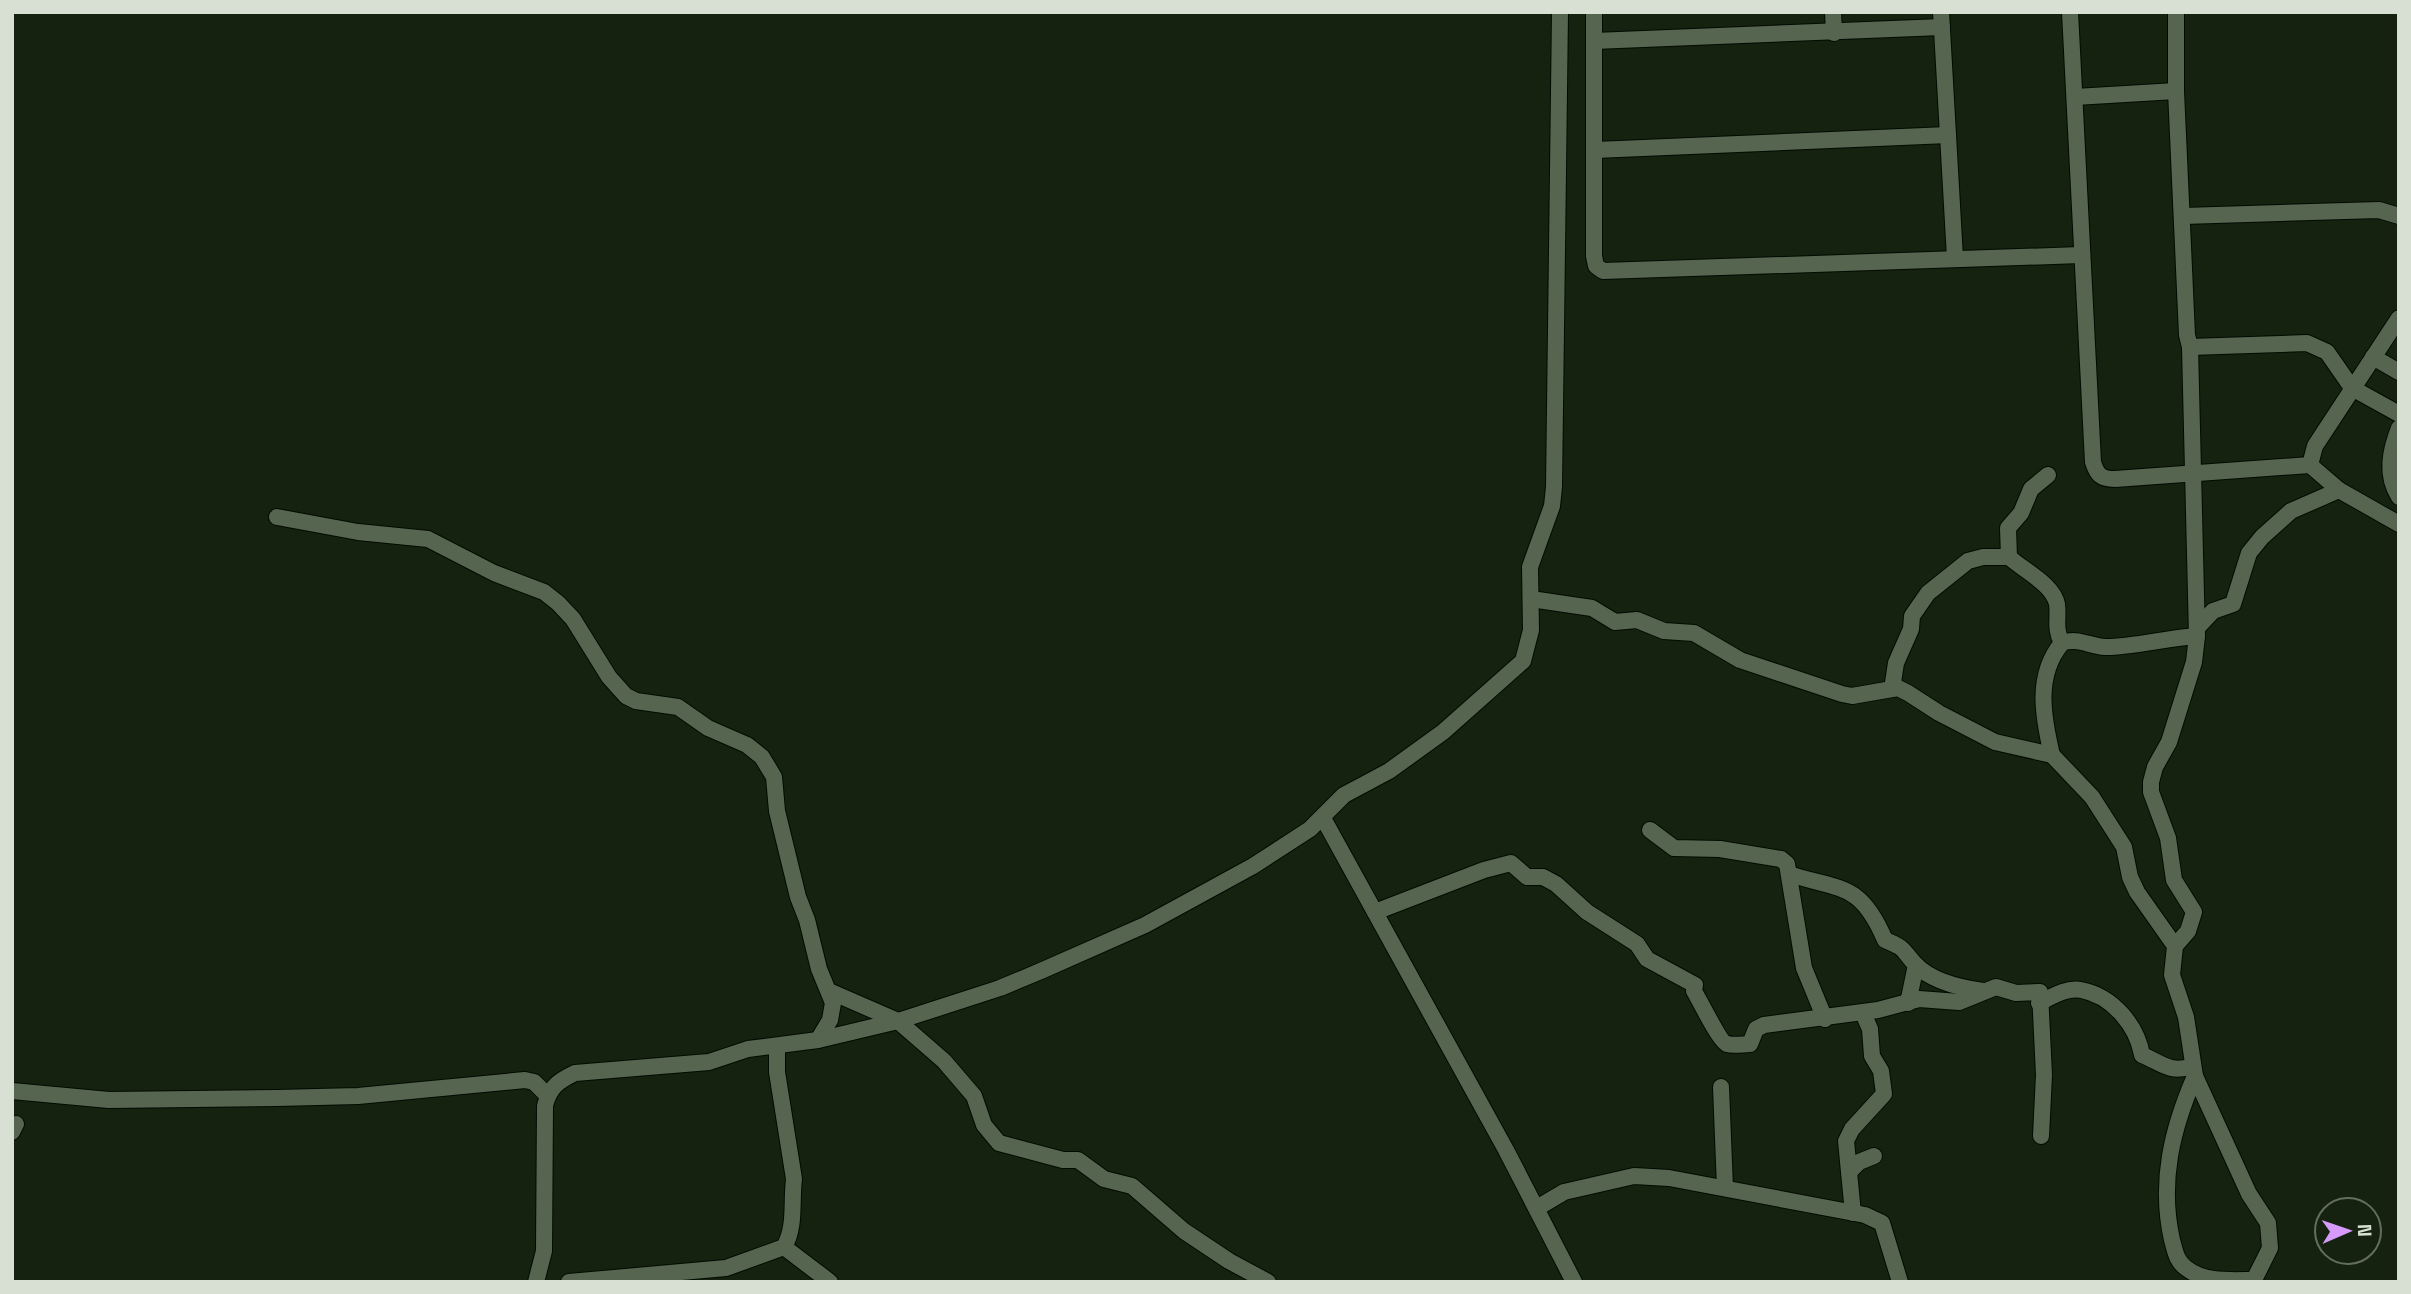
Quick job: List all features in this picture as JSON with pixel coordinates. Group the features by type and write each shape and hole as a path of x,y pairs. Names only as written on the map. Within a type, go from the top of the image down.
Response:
{"street":[{"path":"536,1282 544,1251 547,1095 560,1080 575,1073 709,1062 748,1049 818,1040 898,1021 1000,988 1145,925 1253,866 1323,818 1344,795 1389,771 1443,732 1523,661 1531,630 1530,567 1552,506 1554,475 1560,12"},
{"path":"1594,12 1594,256 1596,266 1603,271 2081,255"},
{"path":"1833,12 1834,33"},
{"path":"2070,12 2093,462 2097,474 2105,479 2310,465 2339,490 2399,524"},
{"path":"2176,12 2176,91 2190,346 2197,632 2194,662 2169,741 2155,766 2151,792 2168,838 2174,880 2194,912 2188,932 2175,946 2172,975 2186,1017 2194,1071 2249,1194 2268,1223 2270,1248 2254,1281 2214,1280 2191,1272 2176,1256 2167,1212 2166,1181 2177,1118 2194,1071"},
{"path":"1594,41 1834,33 1942,20 1955,258"},
{"path":"2075,97 2176,91"},
{"path":"1595,150 1948,135"},
{"path":"2183,216 2379,209 2399,216"},
{"path":"2310,465 2315,446 2399,318"},
{"path":"2190,346 2307,343 2327,352 2352,388 2399,414"},
{"path":"2373,357 2399,372"},
{"path":"2399,428 2390,449 2393,487 2399,497"},
{"path":"2009,557 2011,522 2021,513 2031,489 2048,475"},
{"path":"2052,755 2043,688 2048,664 2062,643 2076,640 2100,647 2125,647 2197,632 2218,608 2233,604 2249,554 2286,514 2339,490"},
{"path":"277,517 358,532 428,539 494,573 544,592 573,619 609,677 626,696 636,701 678,708 708,728 747,745 762,757 774,777 777,811 798,897 807,920 819,970 829,990 834,1010 818,1040"},
{"path":"1892,689 1896,663 1911,629 1912,616 1928,593 1968,561 1983,556 2009,557 2051,592 2056,601 2056,631 2062,643"},
{"path":"1531,599 1592,608 1615,622 1637,620 1664,631 1694,633 1740,660 1842,694 1852,696 1892,689 1908,692 1939,713 1995,742 2052,755 2079,781 2118,836 2137,892 2175,946"},
{"path":"1323,818 1574,1282"},
{"path":"1650,830 1674,848 1720,849 1781,859 1787,864 1804,968 1825,1018"},
{"path":"1375,912 1484,870 1511,863 1527,877 1544,877 1556,884 1587,912 1637,944 1647,958 1695,985 1694,991 1710,1016 1720,1039 1727,1044 1750,1044 1756,1029 1764,1025 1863,1013 1927,999 1959,1002 1996,987 2016,993 2040,992 2044,1075 2041,1136"},
{"path":"1789,874 1831,884 1857,894 1878,923 1885,940 1905,948 1916,965 1945,982 1983,991"},
{"path":"1908,1003 1916,965"},
{"path":"829,990 898,1021 944,1061 974,1096 984,1125 999,1143 1063,1160 1078,1160 1104,1179 1132,1186 1184,1231 1229,1261 1268,1282"},
{"path":"2039,1003 2058,994 2081,990 2099,998 2129,1021 2139,1036 2142,1055 2167,1069 2194,1071"},
{"path":"1853,1213 1846,1141 1852,1129 1884,1094 1881,1071 1872,1056 1870,1029 1863,1013"},
{"path":"777,1046 777,1072 794,1179 790,1193 791,1226 784,1247"},
{"path":"12,1091 109,1100 277,1098 358,1096 525,1080 534,1082 547,1095"},
{"path":"1721,1087 1725,1188"},
{"path":"1849,1172 1859,1162 1874,1156"},
{"path":"1536,1208 1564,1192 1634,1176 1725,1188 1853,1213 1882,1223 1900,1282"},
{"path":"569,1282 690,1276 726,1268 784,1247"},
{"path":"784,1247 830,1282"}]}
